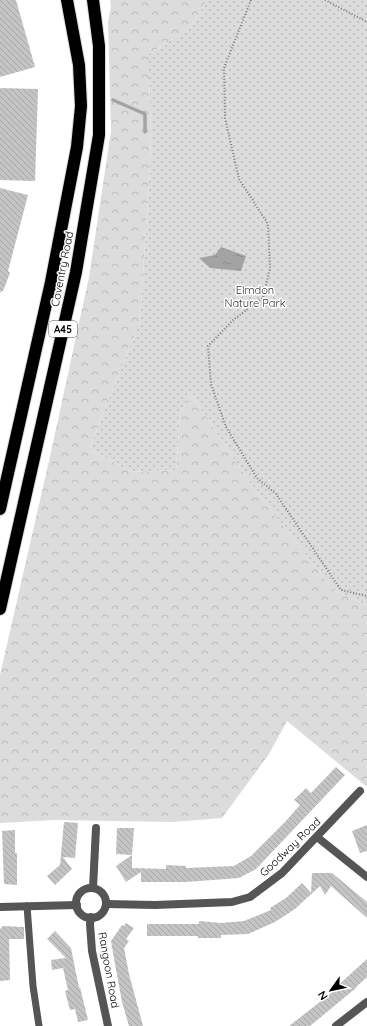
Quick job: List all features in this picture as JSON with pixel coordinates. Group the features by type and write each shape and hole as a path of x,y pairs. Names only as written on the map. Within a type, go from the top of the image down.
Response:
{"highway":[{"name":"Coventry Road","path":"0,509 51,282 77,147 80,106 79,64 67,0"},
{"path":"76,0 79,64"},
{"name":"Coventry Road","path":"0,609 76,272 99,135 99,46 93,0"}],"street":[{"name":"Goodway Road","path":"106,904 208,904 232,902 250,897 282,873 360,790"},
{"path":"93,888 96,828"},
{"path":"317,837 367,877"},
{"path":"93,888 101,892 105,897 106,904 101,914 91,917 82,914 77,905 77,898 80,893 86,889 93,888"},
{"path":"0,907 77,905"},
{"name":"Rangoon Road","path":"91,917 90,924 92,950 108,1026"},
{"path":"336,1026 367,1002"}],"lane":[{"path":"27,906 33,986 39,1026"}],"path":[{"path":"251,0 224,68 225,118 239,179 268,224 270,268 263,298 233,320 208,346 211,384 226,427 257,478 276,494 340,590 367,596"},
{"path":"325,0 367,22"}],"green space":[{"path":"110,0 207,0 190,28 149,54 151,129 150,167 140,321 89,449 131,472 176,470 180,414 191,394 248,480 333,590 367,605 367,787 287,721 269,754 222,818 173,822 54,820 0,823 0,675 89,277 111,131 108,22 111,6"},
{"name":"Elmdon Nature Park","path":"207,0 367,0 367,605 333,590 248,480 191,394 180,414 176,470 131,472 89,449 140,321 150,167 151,129 149,54 190,28"}],"water":[{"path":"221,247 246,256 241,271 210,268 199,258 215,255"}],"building":[{"path":"0,0 16,0 35,67 0,77"},
{"path":"0,88 38,89 35,181 0,180"},
{"path":"0,188 28,195 8,271 10,273 3,291 1,291 0,294"},
{"path":"336,767 345,775 256,869 239,878 186,882 141,882 141,872 126,882 116,866 132,855 132,868 166,869 166,865 186,866 186,868 234,866 251,856 285,822 300,805 294,800 306,788 311,793"},
{"path":"64,822 78,823 75,858 63,857 72,869 55,885 47,876 60,865"},
{"path":"367,825 367,851 360,853 352,831"},
{"path":"117,828 134,828 132,855 116,854"},
{"path":"15,830 17,885 4,884 2,831"},
{"path":"312,873 332,873 367,902 367,918 331,886 325,895 320,886 295,909 275,922 248,934 221,935 221,938 198,938 198,936 147,936 147,924 199,924 199,921 221,923 244,921 271,910 270,908 286,898 302,883 311,893"},
{"path":"126,923 134,928 126,939 129,941 124,948 129,974 143,1026 129,1026 122,1002 111,941 122,925 124,926"},
{"path":"3,926 24,927 24,939 9,939 10,980 0,981 0,929"},
{"path":"55,931 71,948 79,988 80,987 88,1020 78,1022 75,1009 70,1010 65,991 68,990 63,968 52,970 51,960 66,958 47,939"},
{"path":"367,959 367,977 356,988 310,1026 289,1026 334,991 333,990"}],"waterway":[{"path":"113,100 145,114 145,132"}]}
